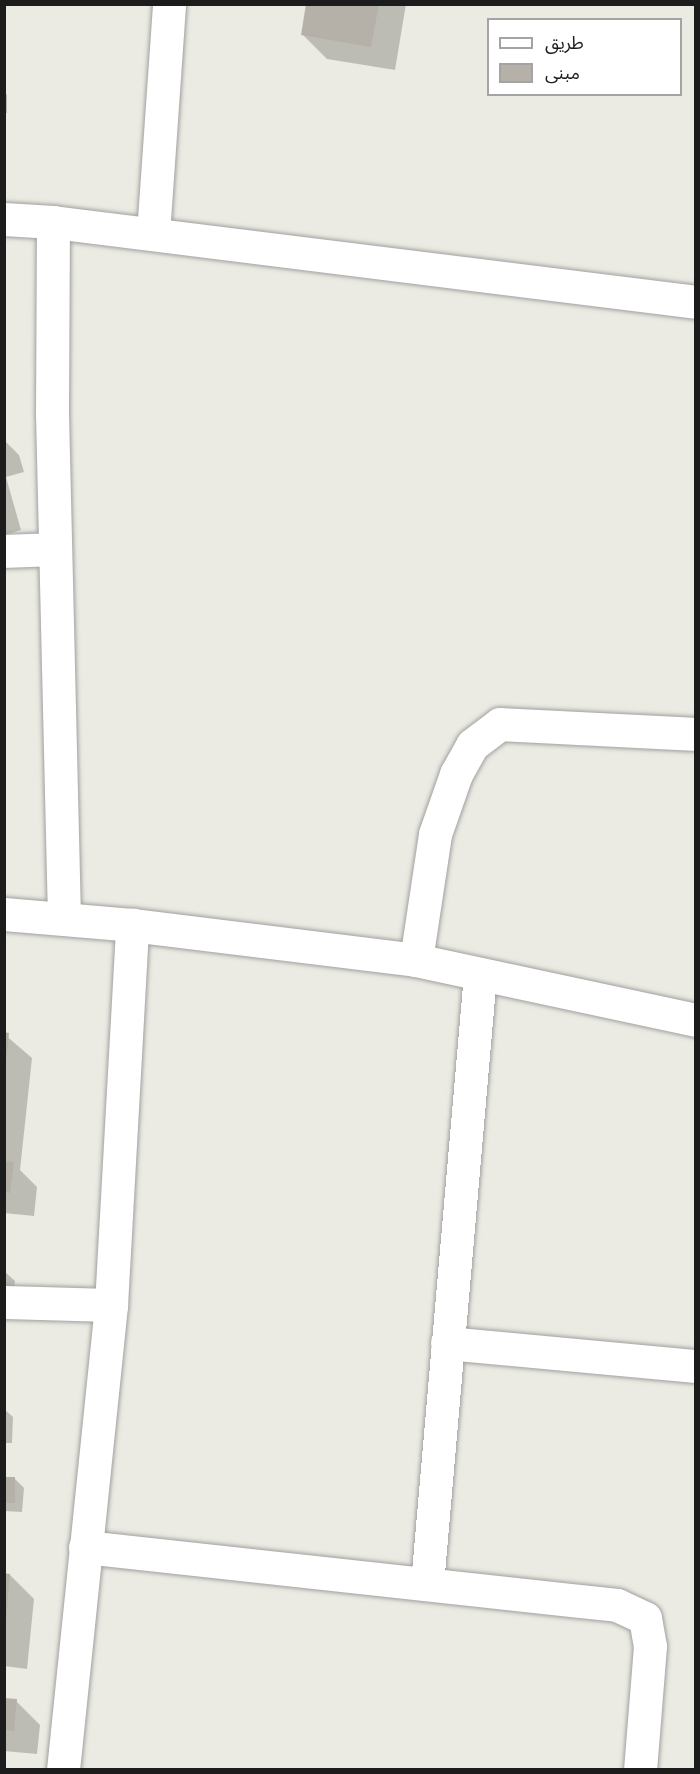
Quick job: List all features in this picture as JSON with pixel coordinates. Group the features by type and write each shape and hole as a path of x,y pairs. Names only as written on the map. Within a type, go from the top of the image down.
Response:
{"street":[{"path":"153,234 170,4"},
{"path":"4,219 53,222 696,302"},
{"path":"53,222 55,549 64,919"},
{"path":"4,551 55,549"},
{"path":"416,960 435,834 456,774 472,745 500,724 696,734"},
{"path":"4,914 132,925 416,960 696,1020"},
{"path":"63,1770 111,1305 132,925"},
{"path":"427,1584 480,974"},
{"path":"4,1302 111,1305"},
{"path":"447,1343 696,1366"},
{"path":"85,1547 617,1605 645,1618 650,1646 640,1770"}],"building":[{"path":"306,4 379,4 371,47 301,35"},
{"path":"4,1032 9,1033 6,1062 4,1062"},
{"path":"4,1161 14,1162 10,1193 4,1192"},
{"path":"4,1477 15,1477 15,1503 4,1503"},
{"path":"4,1573 10,1574 6,1620 4,1620"},
{"path":"4,1698 17,1699 14,1731 4,1730"}]}
